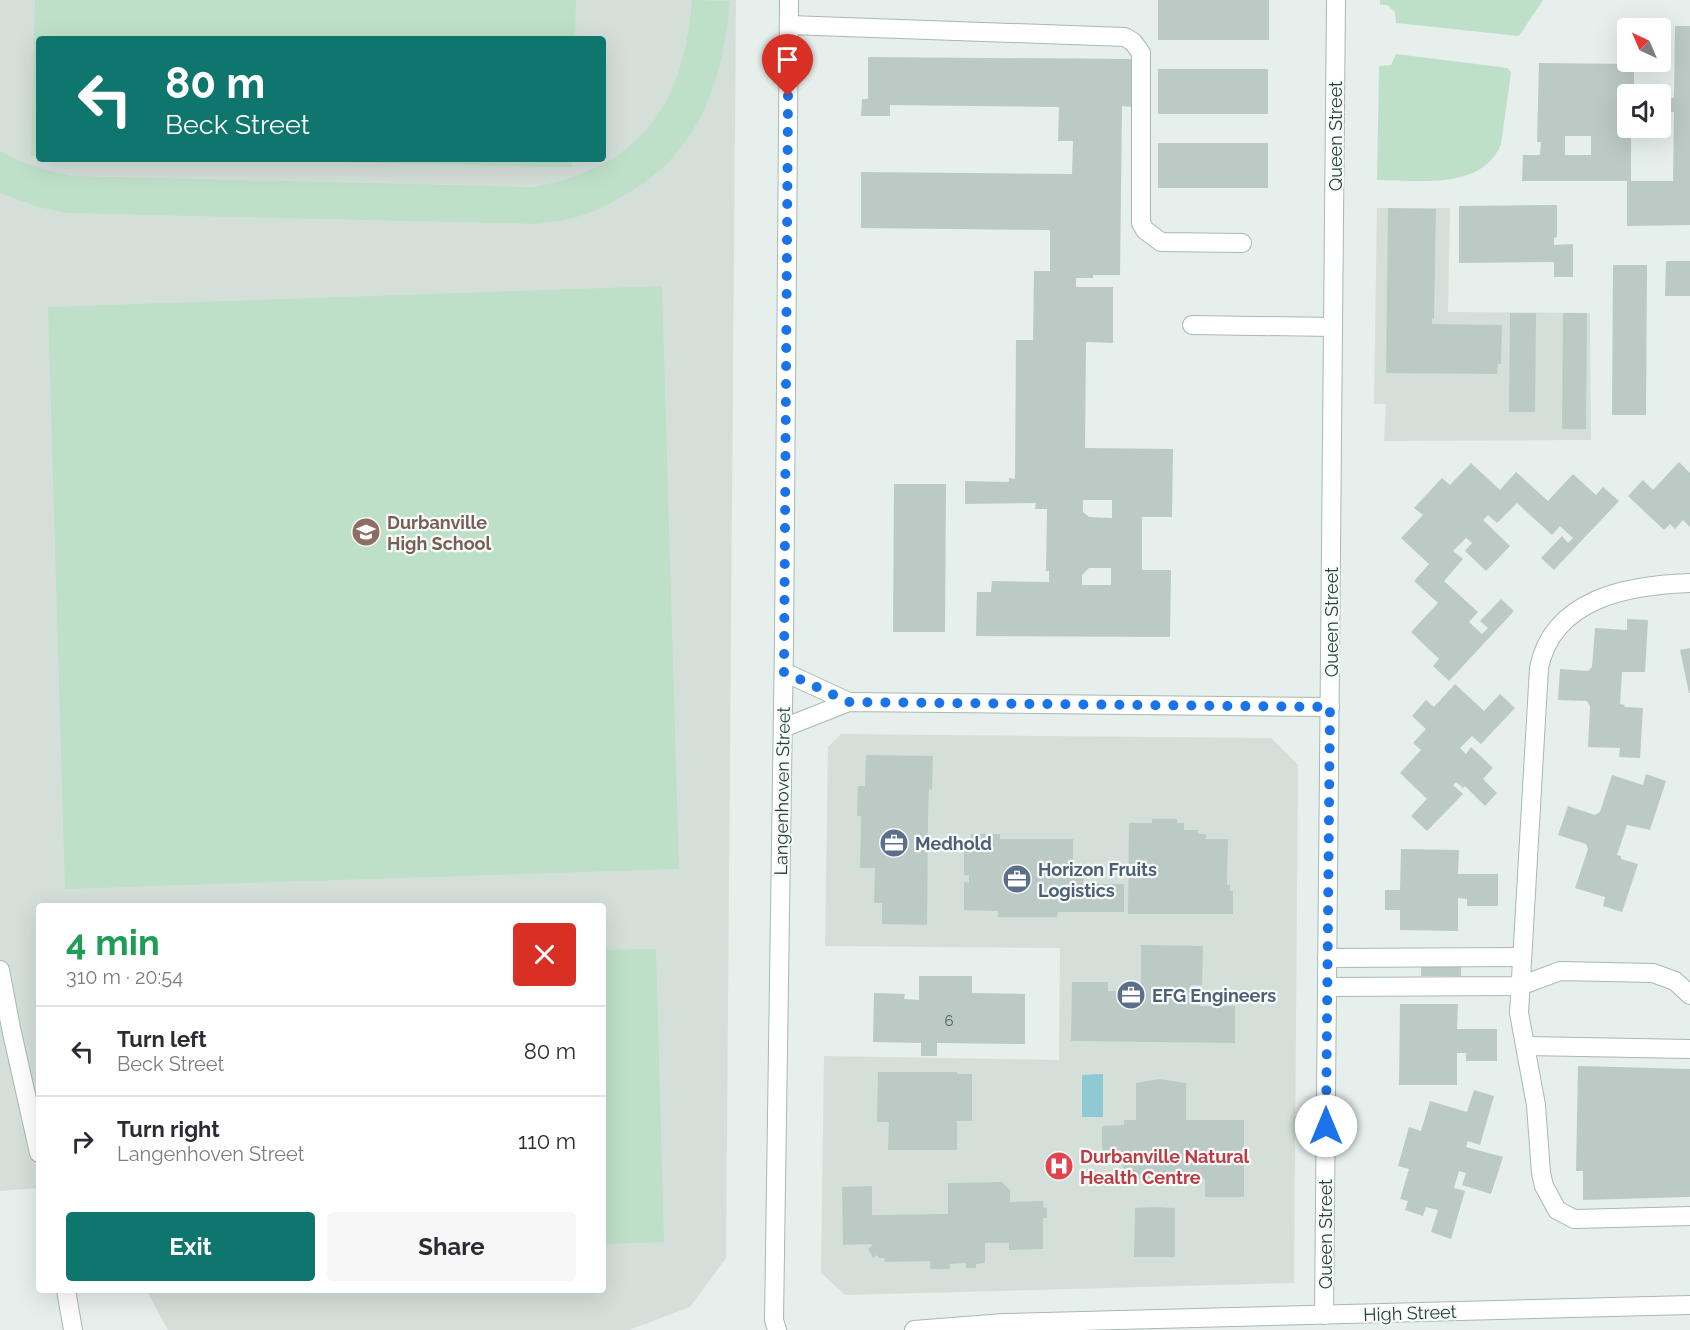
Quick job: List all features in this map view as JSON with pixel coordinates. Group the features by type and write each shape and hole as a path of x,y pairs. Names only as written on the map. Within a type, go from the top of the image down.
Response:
{"street":[{"name":"Langenhoven Street","path":"777,1330 774,1320 784,672 789,0"},
{"name":"Queen Street","path":"1324,1315 1336,0"},
{"path":"789,25 1125,37 1133,42 1141,53 1141,223 1145,230 1161,242 1242,243"},
{"path":"1192,325 1333,327"},
{"path":"1690,583 1659,584 1595,600 1567,618 1555,630 1542,651 1539,668 1519,1013 1527,1046 1536,1105 1541,1173 1544,1186 1557,1210 1574,1219 1690,1216"},
{"path":"784,672 849,702"},
{"path":"783,728 849,702 1330,707"},
{"path":"1327,958 1521,957"},
{"path":"0,970 36,1140"},
{"path":"1327,987 1520,986 1560,971 1653,973 1675,981 1690,995"},
{"path":"1527,1046 1690,1049"},
{"path":"67,1293 73,1330"},
{"name":"High Street","path":"914,1330 1004,1323 1690,1305"}],"shaded area":[{"name":"Durbanville High School","path":"0,0 736,0 726,1258 690,1307 629,1330 168,1330 148,1293 606,1293 606,903 36,903 36,1188 0,1191"},
{"path":"1377,208 1450,208 1448,312 1590,313 1591,440 1384,441 1386,404 1374,404"},
{"path":"841,734 1271,738 1298,765 1294,1283 845,1295 821,1273 824,1056 1059,1060 1060,948 825,946 828,747"}],"green space":[{"path":"35,0 576,0 575,36 36,36 36,156 31,156"},
{"path":"692,0 730,1 727,31 714,86 690,136 673,157 652,177 614,201 573,218 537,224 67,213 38,207 0,193 0,151 34,167 71,176 534,187 571,178 603,164 629,147 650,125 667,100 679,71"},
{"path":"1380,0 1543,0 1519,36 1396,23 1395,12 1387,5 1380,5"},
{"path":"1396,54 1508,68 1511,73 1501,144 1492,159 1479,169 1464,176 1447,180 1377,180 1379,66 1391,65"},
{"path":"335,162 572,162 572,167"},
{"path":"662,286 679,869 65,889 48,307"},
{"path":"656,949 664,1242 606,1244 606,950"}],"water":[{"path":"1103,1074 1103,1117 1082,1117 1082,1075"}],"building":[{"path":"1158,0 1269,0 1269,40 1158,40"},
{"path":"1675,26 1690,26 1690,225 1627,226 1627,181 1522,181 1523,155 1540,155 1541,142 1537,142 1539,63 1617,64 1617,72 1634,72 1634,84 1617,84 1617,138 1631,138 1631,181 1673,181 1674,112 1671,112 1671,98 1674,98","holes":["1565,136 1591,136 1591,155 1565,155"]},
{"path":"868,57 1134,59 1133,107 1122,106 1120,275 1093,275 1093,278 1076,278 1076,287 1113,287 1113,343 1086,342 1085,448 1173,449 1172,517 1142,517 1142,570 1171,570 1170,637 976,636 977,592 991,592 992,581 1049,582 1049,571 1046,571 1047,509 1035,509 1036,503 965,504 965,481 1009,482 1009,478 1015,479 1016,340 1033,340 1034,271 1050,271 1050,230 861,228 861,172 1072,174 1073,141 1058,141 1059,107 890,105 890,116 861,116 862,99 868,99","holes":["1083,500 1112,500 1112,518 1089,517 1083,512","1089,568 1111,568 1111,585 1082,585 1082,575"]},
{"path":"1158,69 1268,69 1268,114 1158,114"},
{"path":"1158,143 1268,143 1268,188 1158,188"},
{"path":"1557,205 1557,237 1554,238 1554,245 1573,244 1573,277 1554,277 1554,262 1459,263 1459,206"},
{"path":"1388,208 1436,209 1434,319 1432,318 1432,324 1502,325 1501,364 1498,364 1497,374 1386,373"},
{"path":"1666,261 1690,261 1690,296 1665,296"},
{"path":"1613,265 1647,265 1646,415 1612,415"},
{"path":"1510,313 1536,313 1535,412 1509,412"},
{"path":"1563,313 1587,313 1586,429 1562,429"},
{"path":"1679,462 1690,473 1690,527 1683,520 1675,529 1670,524 1664,530 1628,496 1643,480 1653,490"},
{"path":"1471,463 1500,490 1516,472 1548,501 1573,474 1596,495 1603,487 1619,501 1554,570 1541,558 1562,536 1568,543 1573,538 1560,526 1552,535 1517,503 1497,523 1488,515 1483,520 1510,546 1486,571 1465,551 1472,543 1466,538 1453,551 1463,559 1444,581 1478,612 1469,622 1482,634 1488,628 1480,621 1501,599 1514,611 1449,681 1433,666 1439,659 1411,632 1438,603 1414,581 1429,564 1401,538 1423,515 1414,508 1442,478 1450,485"},
{"path":"894,484 946,484 945,632 893,632"},
{"path":"1627,619 1648,620 1645,672 1622,672 1620,704 1625,705 1624,707 1643,708 1640,758 1619,757 1620,748 1588,747 1590,706 1587,701 1558,700 1560,669 1588,671 1592,667 1595,628 1627,630"},
{"path":"1690,648 1690,693 1689,693 1680,650"},
{"path":"1455,684 1484,711 1500,694 1515,708 1481,744 1472,736 1460,748 1466,754 1471,747 1493,768 1483,779 1497,793 1485,806 1465,786 1463,788 1456,782 1453,785 1463,794 1427,831 1411,816 1427,799 1400,773 1421,750 1413,743 1426,729 1412,716 1426,700 1434,707"},
{"name":"Medhold","path":"866,755 933,756 932,790 929,789 927,925 882,924 882,903 874,903 875,868 860,868 861,816 857,816 858,786 865,786"},
{"path":"1646,774 1666,781 1650,830 1627,825 1617,855 1621,856 1621,859 1638,864 1622,912 1603,906 1605,897 1575,888 1588,849 1586,844 1558,835 1568,806 1595,815 1600,812 1612,775 1643,785"},
{"path":"1152,819 1177,819 1177,823 1184,823 1184,830 1198,830 1198,834 1206,834 1206,839 1228,839 1227,885 1230,885 1230,891 1233,891 1233,914 1128,914 1129,823 1152,823"},
{"path":"971,834 1000,834 1000,839 1073,839 1073,874 1084,874 1083,884 1124,884 1124,912 1058,912 1057,917 998,917 998,911 964,910 964,882 969,883 969,875 964,875 964,845 971,846"},
{"path":"1401,849 1459,850 1458,874 1498,874 1498,906 1467,906 1467,899 1458,898 1458,931 1400,930 1400,910 1385,910 1385,890 1400,890"},
{"name":"EFG Engineers","path":"1141,945 1203,946 1202,985 1191,985 1190,998 1200,999 1200,1006 1235,1006 1235,1043 1071,1041 1072,982 1108,982 1108,991 1141,991"},
{"path":"1421,967 1461,967 1461,976 1421,976"},
{"path":"919,976 972,976 972,993 1025,994 1025,1044 937,1043 937,1056 921,1056 921,1043 873,1042 874,993 905,994 904,999 919,1000"},
{"path":"1400,1004 1458,1004 1457,1029 1497,1029 1497,1061 1466,1061 1466,1053 1457,1053 1457,1085 1399,1085"},
{"path":"1578,1066 1690,1069 1690,1197 1583,1200 1583,1171 1576,1171"},
{"path":"878,1072 972,1074 972,1121 957,1121 957,1150 888,1150 889,1122 877,1122"},
{"path":"1159,1079 1186,1083 1186,1120 1244,1120 1244,1197 1205,1197 1205,1179 1124,1179 1121,1150 1102,1150 1102,1126 1124,1125 1124,1120 1136,1120 1136,1083"},
{"path":"1474,1090 1494,1096 1480,1145 1468,1141 1466,1147 1503,1157 1491,1194 1462,1185 1466,1173 1459,1171 1454,1188 1465,1191 1451,1239 1431,1232 1438,1210 1426,1207 1423,1216 1405,1210 1408,1201 1400,1199 1409,1169 1398,1166 1409,1127 1421,1131 1430,1101 1467,1112"},
{"path":"1002,1182 1010,1190 1010,1202 1043,1201 1043,1207 1047,1208 1047,1218 1043,1218 1043,1249 1009,1250 1009,1243 985,1243 985,1263 976,1264 976,1268 966,1268 966,1263 950,1264 950,1269 930,1269 930,1261 884,1262 885,1258 879,1258 877,1255 873,1258 868,1249 872,1246 871,1244 843,1245 842,1187 872,1186 872,1215 948,1214 948,1183"},
{"path":"1135,1208 1175,1208 1175,1257 1134,1257"}],"place":[{"name":"Durbanville High School","path":"366,532"},
{"name":"Medhold","path":"894,843"},
{"name":"Horizon Fruits Logistics","path":"1017,879"},
{"name":"EFG Engineers","path":"1131,995"},
{"name":"Durbanville Natural Health Centre","path":"1059,1166"}],"route":[{"path":"788,96 784,672 849,702 1330,707 1326,1126"}]}
